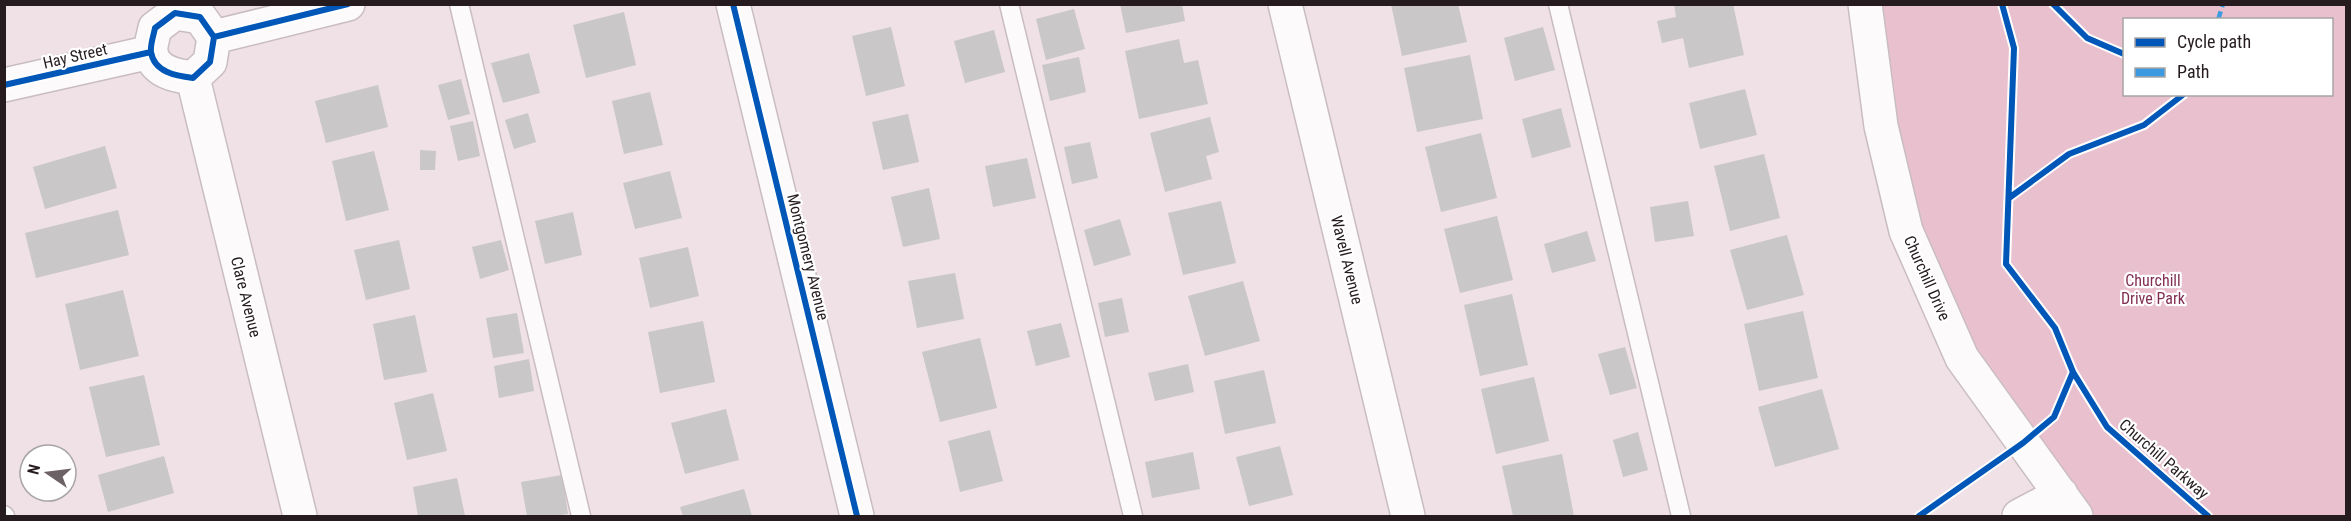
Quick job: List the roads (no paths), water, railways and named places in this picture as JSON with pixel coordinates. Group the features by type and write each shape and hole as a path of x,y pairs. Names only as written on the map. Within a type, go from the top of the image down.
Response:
{"street":[{"path":"214,37 348,4"},
{"name":"Montgomery Avenue","path":"733,4 857,516"},
{"name":"Wavell Avenue","path":"1285,4 1408,516"},
{"name":"Churchill Drive","path":"1865,4 1881,126 1906,231 1962,358 2069,505"},
{"path":"174,9 200,17 214,37 210,62 193,78 173,76 159,67 151,52 155,28 174,9"},
{"name":"Hay Street","path":"4,85 151,52"},
{"name":"Clare Avenue","path":"193,78 300,516"},
{"path":"2019,516 2069,505"}],"lane":[{"path":"459,4 581,516"},
{"path":"1009,4 1133,516"},
{"path":"1558,4 1681,516"}],"park label":[{"name":"Churchill Drive Park","path":"2153,289"}]}
